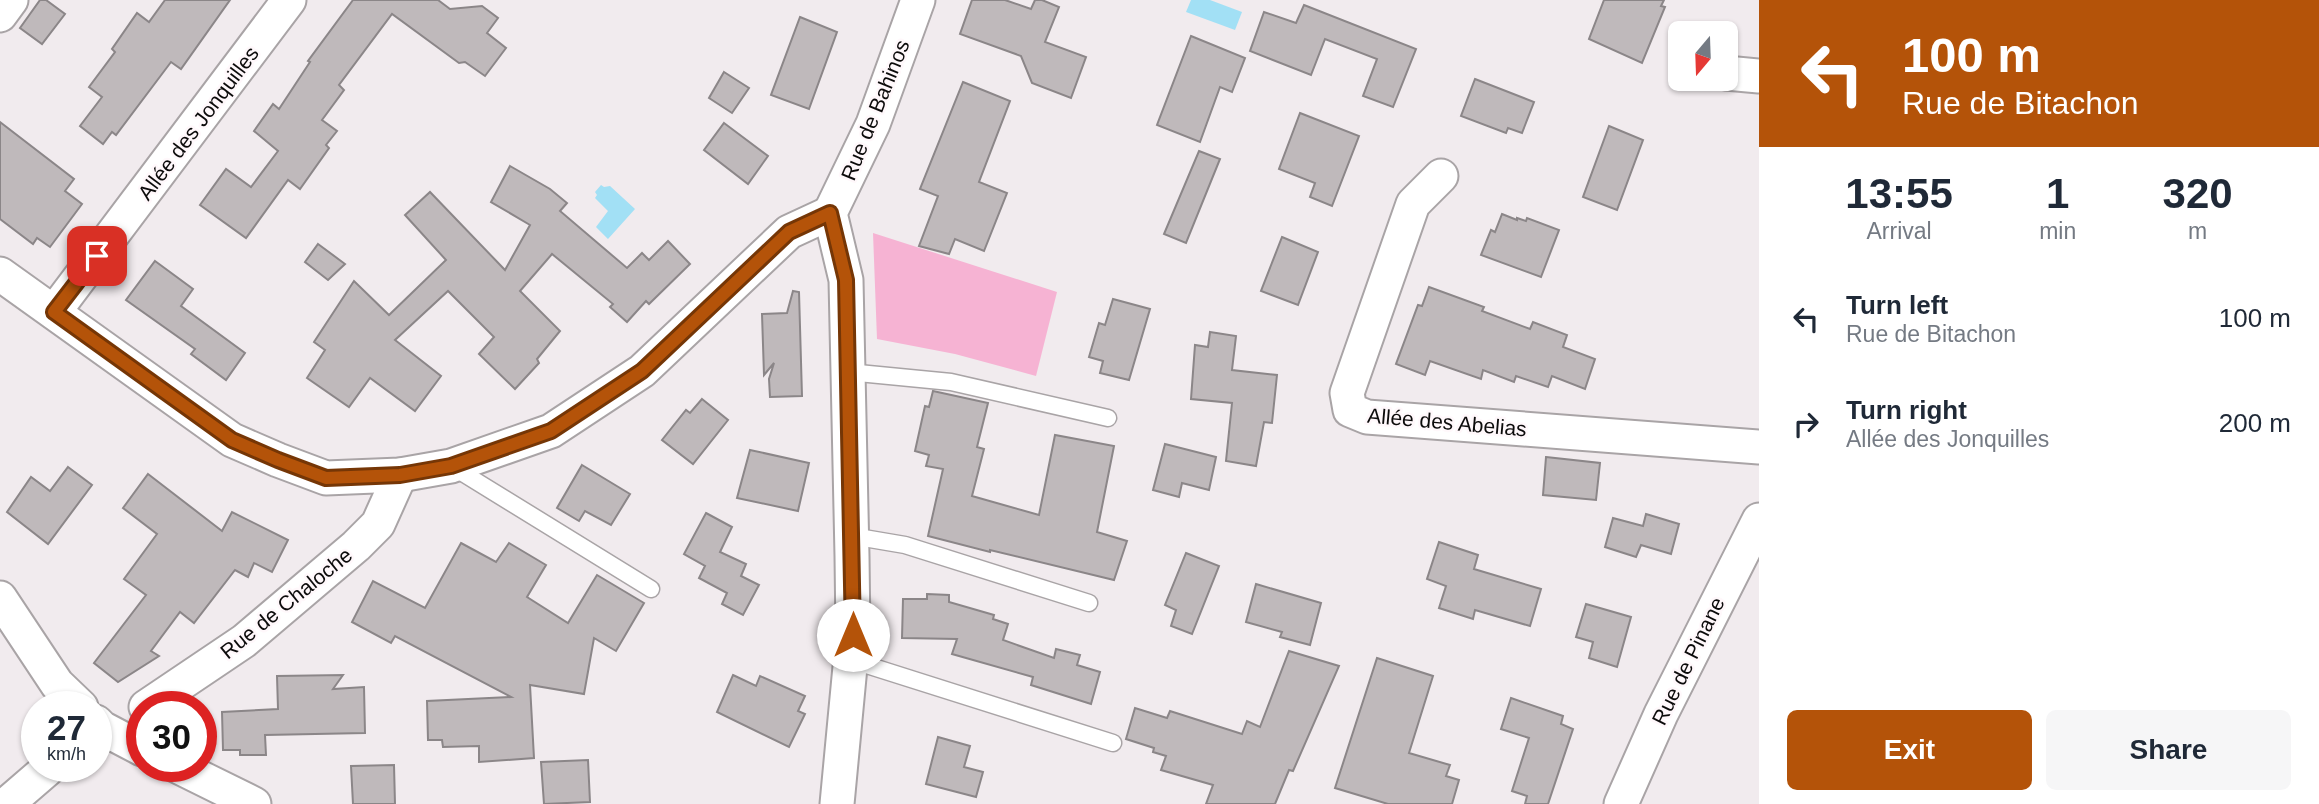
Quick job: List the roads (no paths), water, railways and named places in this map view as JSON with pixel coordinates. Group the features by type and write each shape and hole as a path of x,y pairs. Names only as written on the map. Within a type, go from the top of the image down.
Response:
{"street":[{"path":"0,15 11,0"},
{"name":"Allée des Jonquilles","path":"54,312 289,0"},
{"name":"Rue de Bahinos","path":"830,213 873,124 918,0"},
{"path":"1738,74 1759,76"},
{"name":"Allée des Abelias","path":"1441,176 1413,204 1347,393 1350,410 1367,417 1759,447"},
{"path":"0,274 232,440 326,478 400,475 451,466 551,431 642,371 789,232 830,213 846,280 852,536 853,635 837,804"},
{"name":"Rue de Chaloche","path":"170,691 244,641 348,553 378,524 400,475"},
{"name":"Rue de Pinane","path":"1621,804 1661,713 1759,520"},
{"path":"0,598 64,691"},
{"path":"7,804 32,782"},
{"path":"209,782 254,804"}],"lane":[{"path":"848,372 951,382 1108,418"},
{"path":"451,466 651,589"},
{"path":"852,536 905,545 1089,603"},
{"path":"851,660 1113,743"}],"water":[{"path":"1191,0 1210,0 1242,12 1235,30 1186,12"},
{"path":"601,185 610,186 635,209 608,239 596,227 608,211 595,198 595,192"}]}
